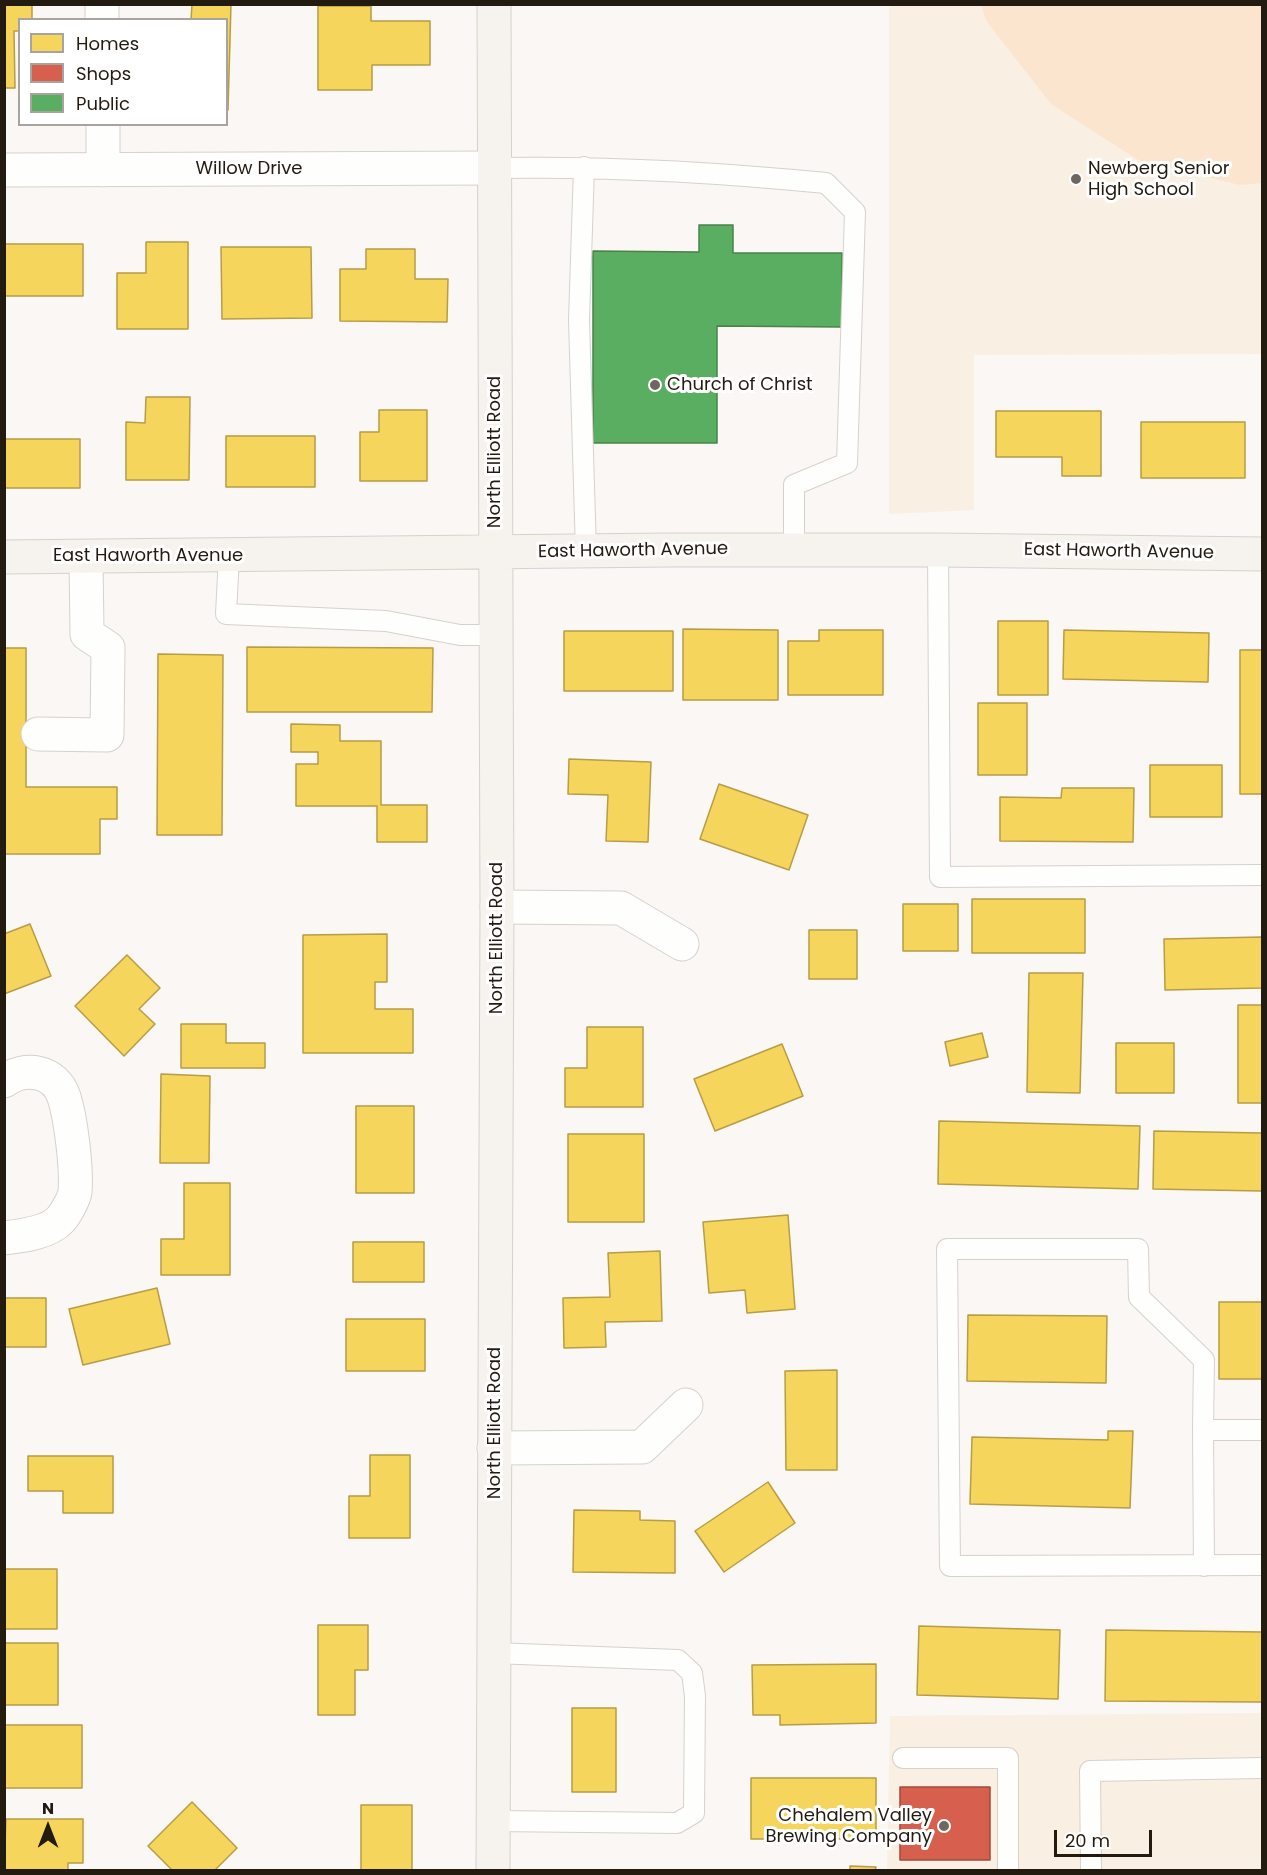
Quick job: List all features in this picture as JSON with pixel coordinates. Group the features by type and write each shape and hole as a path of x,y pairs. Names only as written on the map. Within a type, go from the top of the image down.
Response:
{"street":[{"name":"North Elliott Road","path":"493,1870 497,907 494,4"},
{"path":"103,126 103,170"},
{"name":"Willow Drive","path":"4,170 494,168"},
{"name":"East Haworth Avenue","path":"4,557 794,550 1263,554"},
{"path":"38,734 107,735 108,648 87,634 86,557"},
{"path":"497,907 621,908 682,944"},
{"path":"4,1081 13,1074 32,1071 51,1078 64,1095 73,1141 75,1194 60,1221 34,1234 5,1238 4,1230"},
{"path":"494,1448 642,1447 686,1406"}],"lane":[{"path":"494,168 584,167 738,175 826,183 855,212 847,463 794,485 794,550"},
{"path":"584,167 579,320 586,552"},
{"path":"938,550 940,877 1263,875"},
{"path":"229,556 226,614 386,621 460,635 496,635"},
{"path":"1204,1566 1204,1359 1139,1297 1138,1249 947,1249 950,1566 1204,1566 1263,1565"},
{"path":"1203,1430 1263,1430"},
{"path":"493,1821 677,1823 694,1813 695,1696 692,1673 678,1660 494,1653"},
{"path":"903,1758 1008,1758 1008,1870"},
{"path":"1091,1870 1090,1771 1263,1768"}],"shaded area":[{"name":"Newberg Senior High School","path":"889,5 1262,5 1262,354 974,355 974,510 889,514"},
{"path":"981,5 1262,5 1262,183 1240,185 1138,160 1051,104 987,22"},
{"path":"1262,1713 1262,1870 887,1870 890,1716"}],"building: Homes":[{"path":"4,4 32,4 32,18 18,18 18,31 14,31 15,88 4,88"},
{"path":"192,4 231,4 228,110 228,18 191,18"},
{"path":"318,6 371,6 371,21 430,21 430,65 372,65 372,90 318,90"},
{"path":"146,242 188,242 188,329 117,329 117,273 146,273"},
{"path":"4,244 83,244 83,296 4,296"},
{"path":"221,247 311,247 312,318 222,319"},
{"path":"366,249 415,249 415,279 448,279 447,322 340,321 340,269 366,269"},
{"path":"146,397 190,397 189,480 126,480 126,422 145,423"},
{"path":"379,410 427,410 427,481 360,481 360,432 379,432"},
{"path":"996,411 1101,411 1101,476 1062,476 1062,457 996,457"},
{"path":"1141,422 1245,422 1245,478 1141,478"},
{"path":"226,436 315,436 315,487 226,487"},
{"path":"4,439 80,439 80,488 4,488"},
{"path":"998,621 1048,621 1048,695 998,695"},
{"path":"683,629 778,630 778,700 683,700"},
{"path":"819,630 883,630 883,695 788,695 788,641 819,641"},
{"path":"1064,630 1209,633 1208,682 1063,679"},
{"path":"564,631 673,631 673,691 564,691"},
{"path":"247,647 433,648 432,712 247,712"},
{"path":"4,648 26,648 26,787 117,787 117,819 100,819 100,854 4,854"},
{"path":"1240,650 1262,650 1262,794 1240,794"},
{"path":"158,654 223,655 222,835 157,835"},
{"path":"978,703 1027,703 1027,775 978,775"},
{"path":"291,724 340,725 340,741 381,741 381,805 427,805 427,842 377,842 377,806 296,806 296,764 318,764 318,752 291,752"},
{"path":"569,759 651,762 648,842 606,841 608,795 568,794"},
{"path":"1150,765 1222,765 1222,817 1150,817"},
{"path":"719,784 808,815 789,870 700,839"},
{"path":"1062,788 1134,788 1133,842 1000,841 1000,797 1061,798"},
{"path":"972,899 1085,899 1085,953 972,953"},
{"path":"903,904 958,904 958,951 903,951"},
{"path":"30,924 51,976 4,994 4,934"},
{"path":"809,930 857,930 857,979 809,979"},
{"path":"387,934 387,982 375,982 375,1009 413,1009 413,1053 303,1053 303,935"},
{"path":"1262,937 1262,988 1165,990 1164,939"},
{"path":"127,955 160,988 139,1009 155,1024 124,1056 75,1006"},
{"path":"1029,973 1083,973 1080,1093 1027,1092"},
{"path":"1238,1005 1262,1005 1262,1103 1238,1103"},
{"path":"181,1024 226,1024 226,1043 265,1043 265,1068 181,1068"},
{"path":"587,1027 643,1027 643,1107 565,1107 565,1068 587,1068"},
{"path":"982,1033 988,1057 950,1066 945,1042"},
{"path":"1116,1043 1174,1043 1174,1093 1116,1093"},
{"path":"782,1044 803,1096 715,1131 694,1079"},
{"path":"161,1074 210,1076 209,1163 160,1163"},
{"path":"356,1106 414,1106 414,1193 356,1193"},
{"path":"939,1121 1140,1126 1138,1189 938,1184"},
{"path":"1154,1131 1262,1133 1262,1191 1153,1189"},
{"path":"568,1134 644,1134 644,1222 568,1222"},
{"path":"184,1183 230,1183 230,1275 161,1275 161,1239 184,1239"},
{"path":"788,1215 795,1309 747,1313 745,1290 709,1293 703,1222"},
{"path":"353,1242 424,1242 424,1282 353,1282"},
{"path":"660,1251 662,1321 605,1322 606,1347 564,1348 563,1298 610,1297 608,1253"},
{"path":"157,1288 170,1344 83,1365 69,1309"},
{"path":"4,1298 46,1298 46,1347 4,1347"},
{"path":"1219,1302 1262,1302 1262,1379 1219,1379"},
{"path":"968,1315 1107,1316 1106,1383 967,1381"},
{"path":"346,1319 425,1319 425,1371 346,1371"},
{"path":"837,1370 837,1470 786,1470 785,1371"},
{"path":"1108,1431 1133,1431 1130,1508 970,1504 972,1437 1108,1440"},
{"path":"370,1455 410,1455 410,1538 349,1538 349,1496 370,1496"},
{"path":"28,1456 113,1456 113,1513 63,1513 63,1491 28,1491"},
{"path":"768,1482 795,1523 724,1572 695,1531"},
{"path":"574,1510 640,1511 640,1520 675,1521 675,1573 573,1572"},
{"path":"4,1569 57,1569 57,1629 4,1629"},
{"path":"318,1625 368,1625 368,1670 355,1670 355,1715 318,1715"},
{"path":"919,1626 1060,1630 1058,1699 917,1695"},
{"path":"1106,1630 1262,1632 1262,1702 1105,1701"},
{"path":"4,1643 58,1643 58,1705 4,1705"},
{"path":"876,1664 876,1723 780,1725 780,1715 753,1715 752,1665"},
{"path":"572,1708 616,1708 616,1792 572,1792"},
{"path":"4,1725 82,1725 82,1788 4,1788"},
{"path":"751,1778 876,1778 876,1839 751,1839"},
{"path":"192,1802 237,1848 215,1870 172,1870 148,1846"},
{"path":"361,1805 412,1805 412,1870 361,1870"},
{"path":"6,1819 83,1819 83,1863 68,1863 68,1870 4,1870"},
{"path":"850,1866 876,1867 875,1870 850,1870"}],"building: Shops":[{"path":"900,1787 990,1787 990,1860 900,1860"}],"building: Public":[{"name":"Church of Christ","path":"699,225 733,225 733,253 842,253 842,327 717,326 717,443 593,443 593,251 699,252"}],"place":[{"name":"Newberg Senior High School","path":"1076,179"},
{"name":"Church of Christ","path":"655,385"},
{"name":"Chehalem Valley Brewing Company","path":"944,1826"}]}
